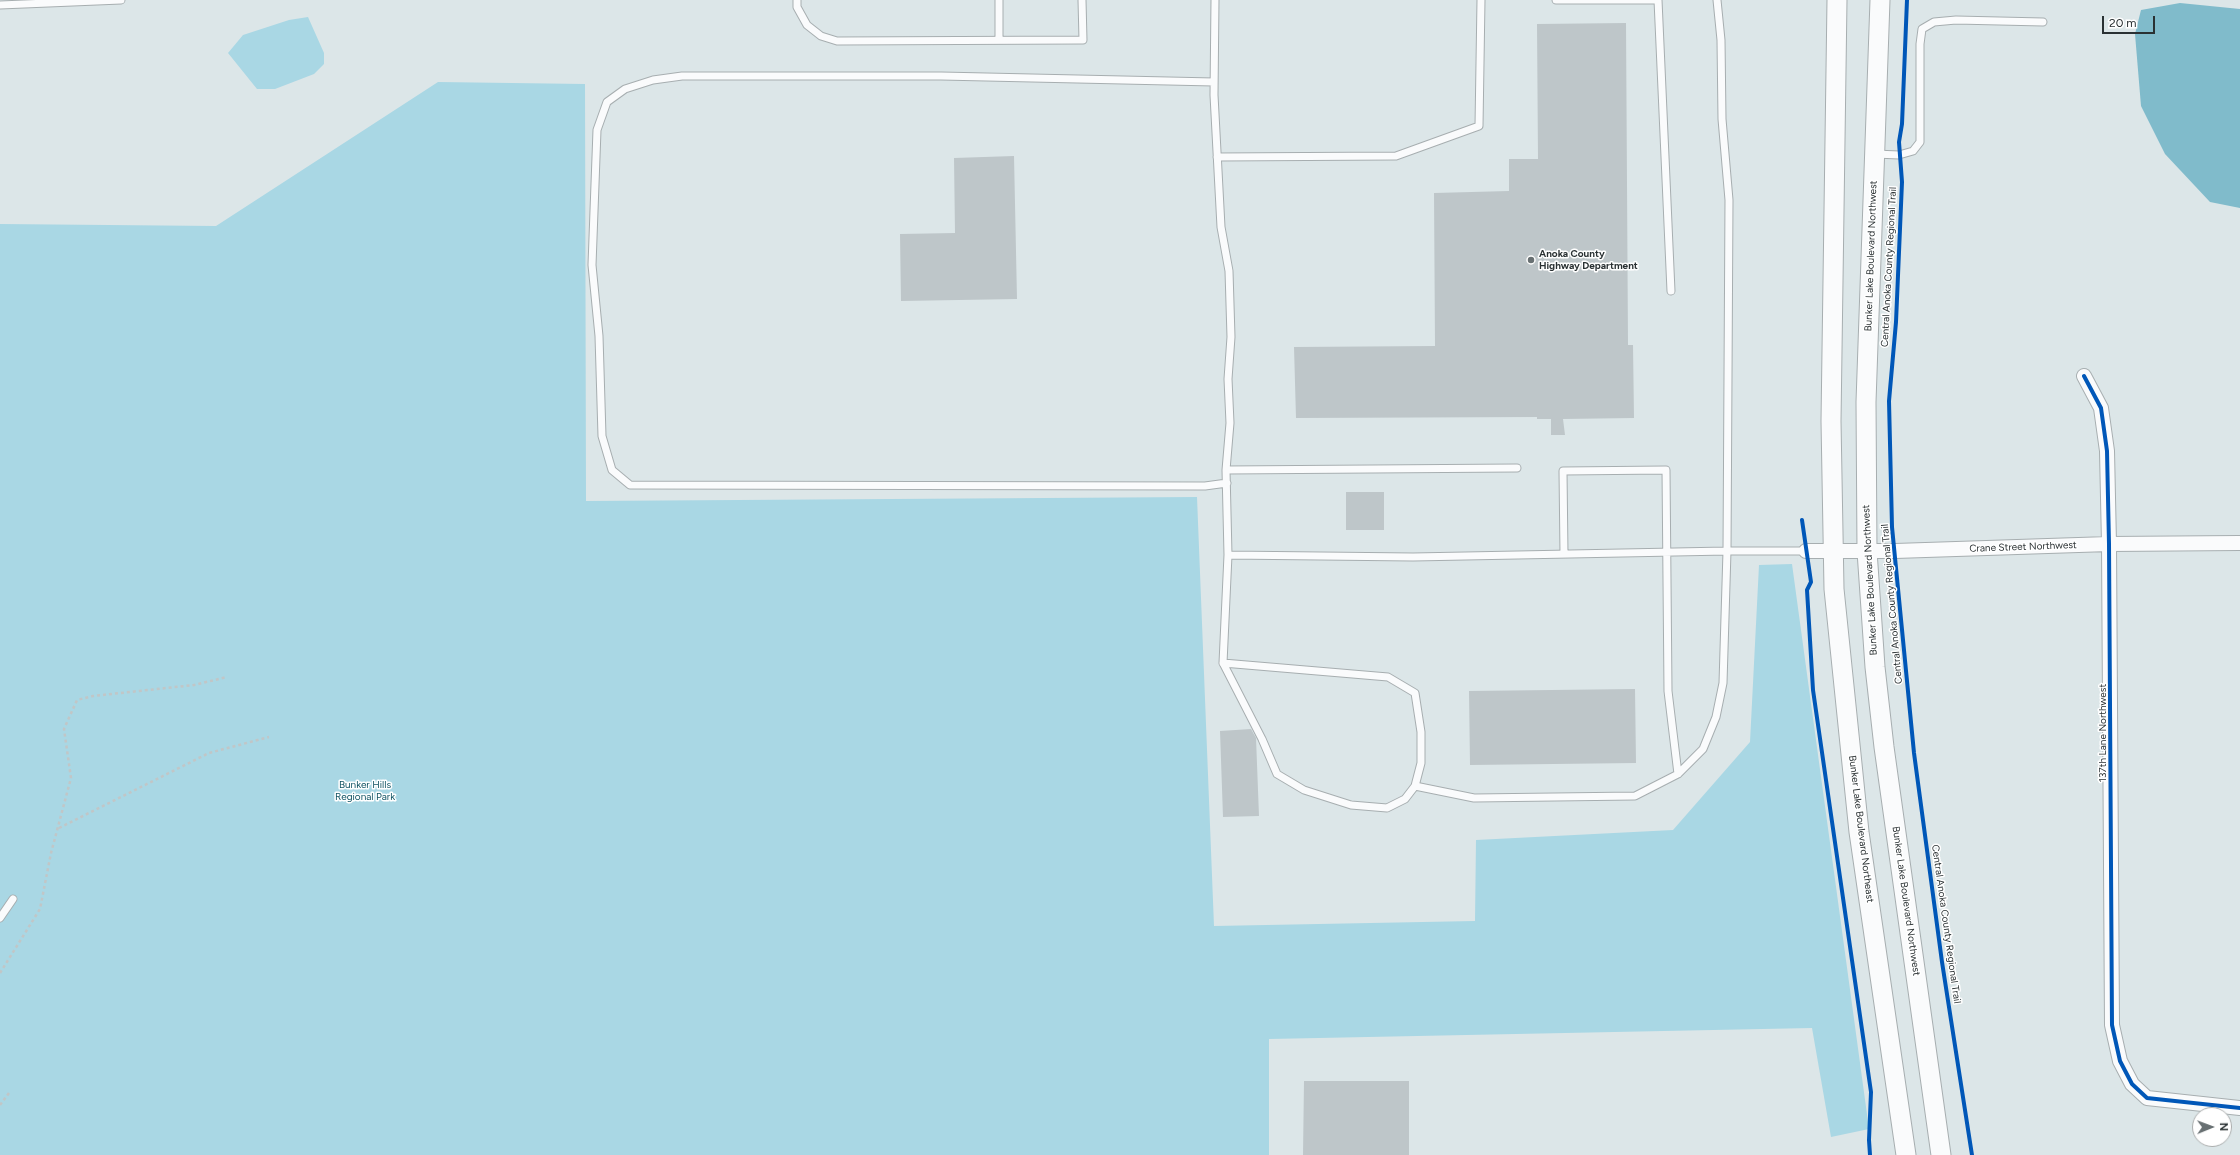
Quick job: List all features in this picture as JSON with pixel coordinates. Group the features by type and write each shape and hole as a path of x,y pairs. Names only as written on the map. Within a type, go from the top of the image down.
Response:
{"main road":[{"name":"Bunker Lake Boulevard Northeast","path":"1837,0 1831,421 1834,589 1860,832 1905,1155"},
{"name":"Bunker Lake Boulevard Northwest","path":"1880,0 1866,402 1867,551 1875,667 1884,747 1941,1155"}],"street":[{"name":"137th Lane Northwest","path":"2084,376 2101,408 2107,451 2112,1025 2120,1061 2132,1084 2147,1098 2240,1108"},
{"name":"Crane Street Northwest","path":"1806,551 1867,551 2109,544 2240,543"}],"lane":[{"path":"0,5 121,0"},
{"path":"797,0 797,8 807,25 821,36 837,41 1082,40 1082,0"},
{"path":"999,0 999,40"},
{"path":"1215,0 1214,82 1217,157 1221,227 1229,271 1232,337 1228,379 1230,423 1226,470 1228,556 1222,663 1262,739 1277,774 1304,790 1344,803 1387,808 1405,799 1415,786 1421,763 1421,732 1415,693 1388,677 1222,663"},
{"path":"1217,157 1396,156 1479,126 1481,0"},
{"path":"1556,0 1658,0 1670,291"},
{"path":"1415,786 1474,798 1635,796 1678,774 1703,749 1716,717 1723,683 1727,551 1729,200 1722,120 1721,40 1717,0"},
{"path":"1875,154 1899,156 1913,151 1920,142 1920,44 1922,29 1934,22 1956,20 2043,22"},
{"path":"1214,82 926,76 682,76 653,80 625,89 607,102 597,130 592,265 599,336 602,436 612,470 630,485 1205,486 1227,484"},
{"path":"1226,470 1517,468"},
{"path":"1564,554 1563,471 1666,470 1668,552 1668,691 1678,774"},
{"path":"1228,556 1413,557 1727,551 1806,551"},
{"path":"0,918 13,899"}],"path":[{"path":"0,973 40,909 51,853 71,778 64,729 77,700 93,696 194,685 227,677"},
{"path":"58,829 209,753 270,737"},
{"path":"0,1105 10,1093"}],"green space":[{"path":"308,17 324,53 324,64 314,74 275,89 257,89 228,53 243,35 289,20"},
{"name":"Bunker Hills Regional Park","path":"438,82 585,84 586,501 1197,497 1214,926 1475,921 1476,840 1673,830 1750,742 1759,565 1792,564 1869,1129 1831,1137 1812,1028 1269,1039 1269,1155 0,1155 0,224 216,226"}],"shaded area":[{"path":"2180,3 2240,9 2240,208 2210,202 2165,154 2141,106 2135,34 2141,10"}],"building":[{"name":"Anoka County Highway Department","path":"1626,23 1628,345 1633,345 1634,418 1563,419 1565,435 1551,435 1551,419 1537,419 1537,417 1296,418 1294,347 1435,346 1434,193 1509,191 1509,159 1538,159 1537,24"},
{"path":"1014,156 1017,299 901,301 900,234 955,233 954,158"},
{"path":"1346,492 1384,492 1384,530 1346,530"},
{"path":"1635,689 1636,763 1470,765 1469,691"},
{"path":"1251,729 1256,738 1259,816 1223,817 1220,731"},
{"path":"1304,1081 1409,1081 1409,1155 1303,1155"}],"cycle path":[{"name":"Central Anoka County Regional Trail","path":"1907,0 1902,124 1899,142 1902,182 1896,322 1889,401 1892,527 1914,753 1942,962 1972,1155"},
{"path":"2084,376 2101,408 2107,451 2112,1025 2120,1061 2132,1084 2147,1098 2240,1108"},
{"path":"1802,520 1811,582 1807,590 1813,690 1871,1092 1869,1140 1870,1155"}],"place":[{"name":"Anoka County Highway Department","path":"1531,260"}]}
